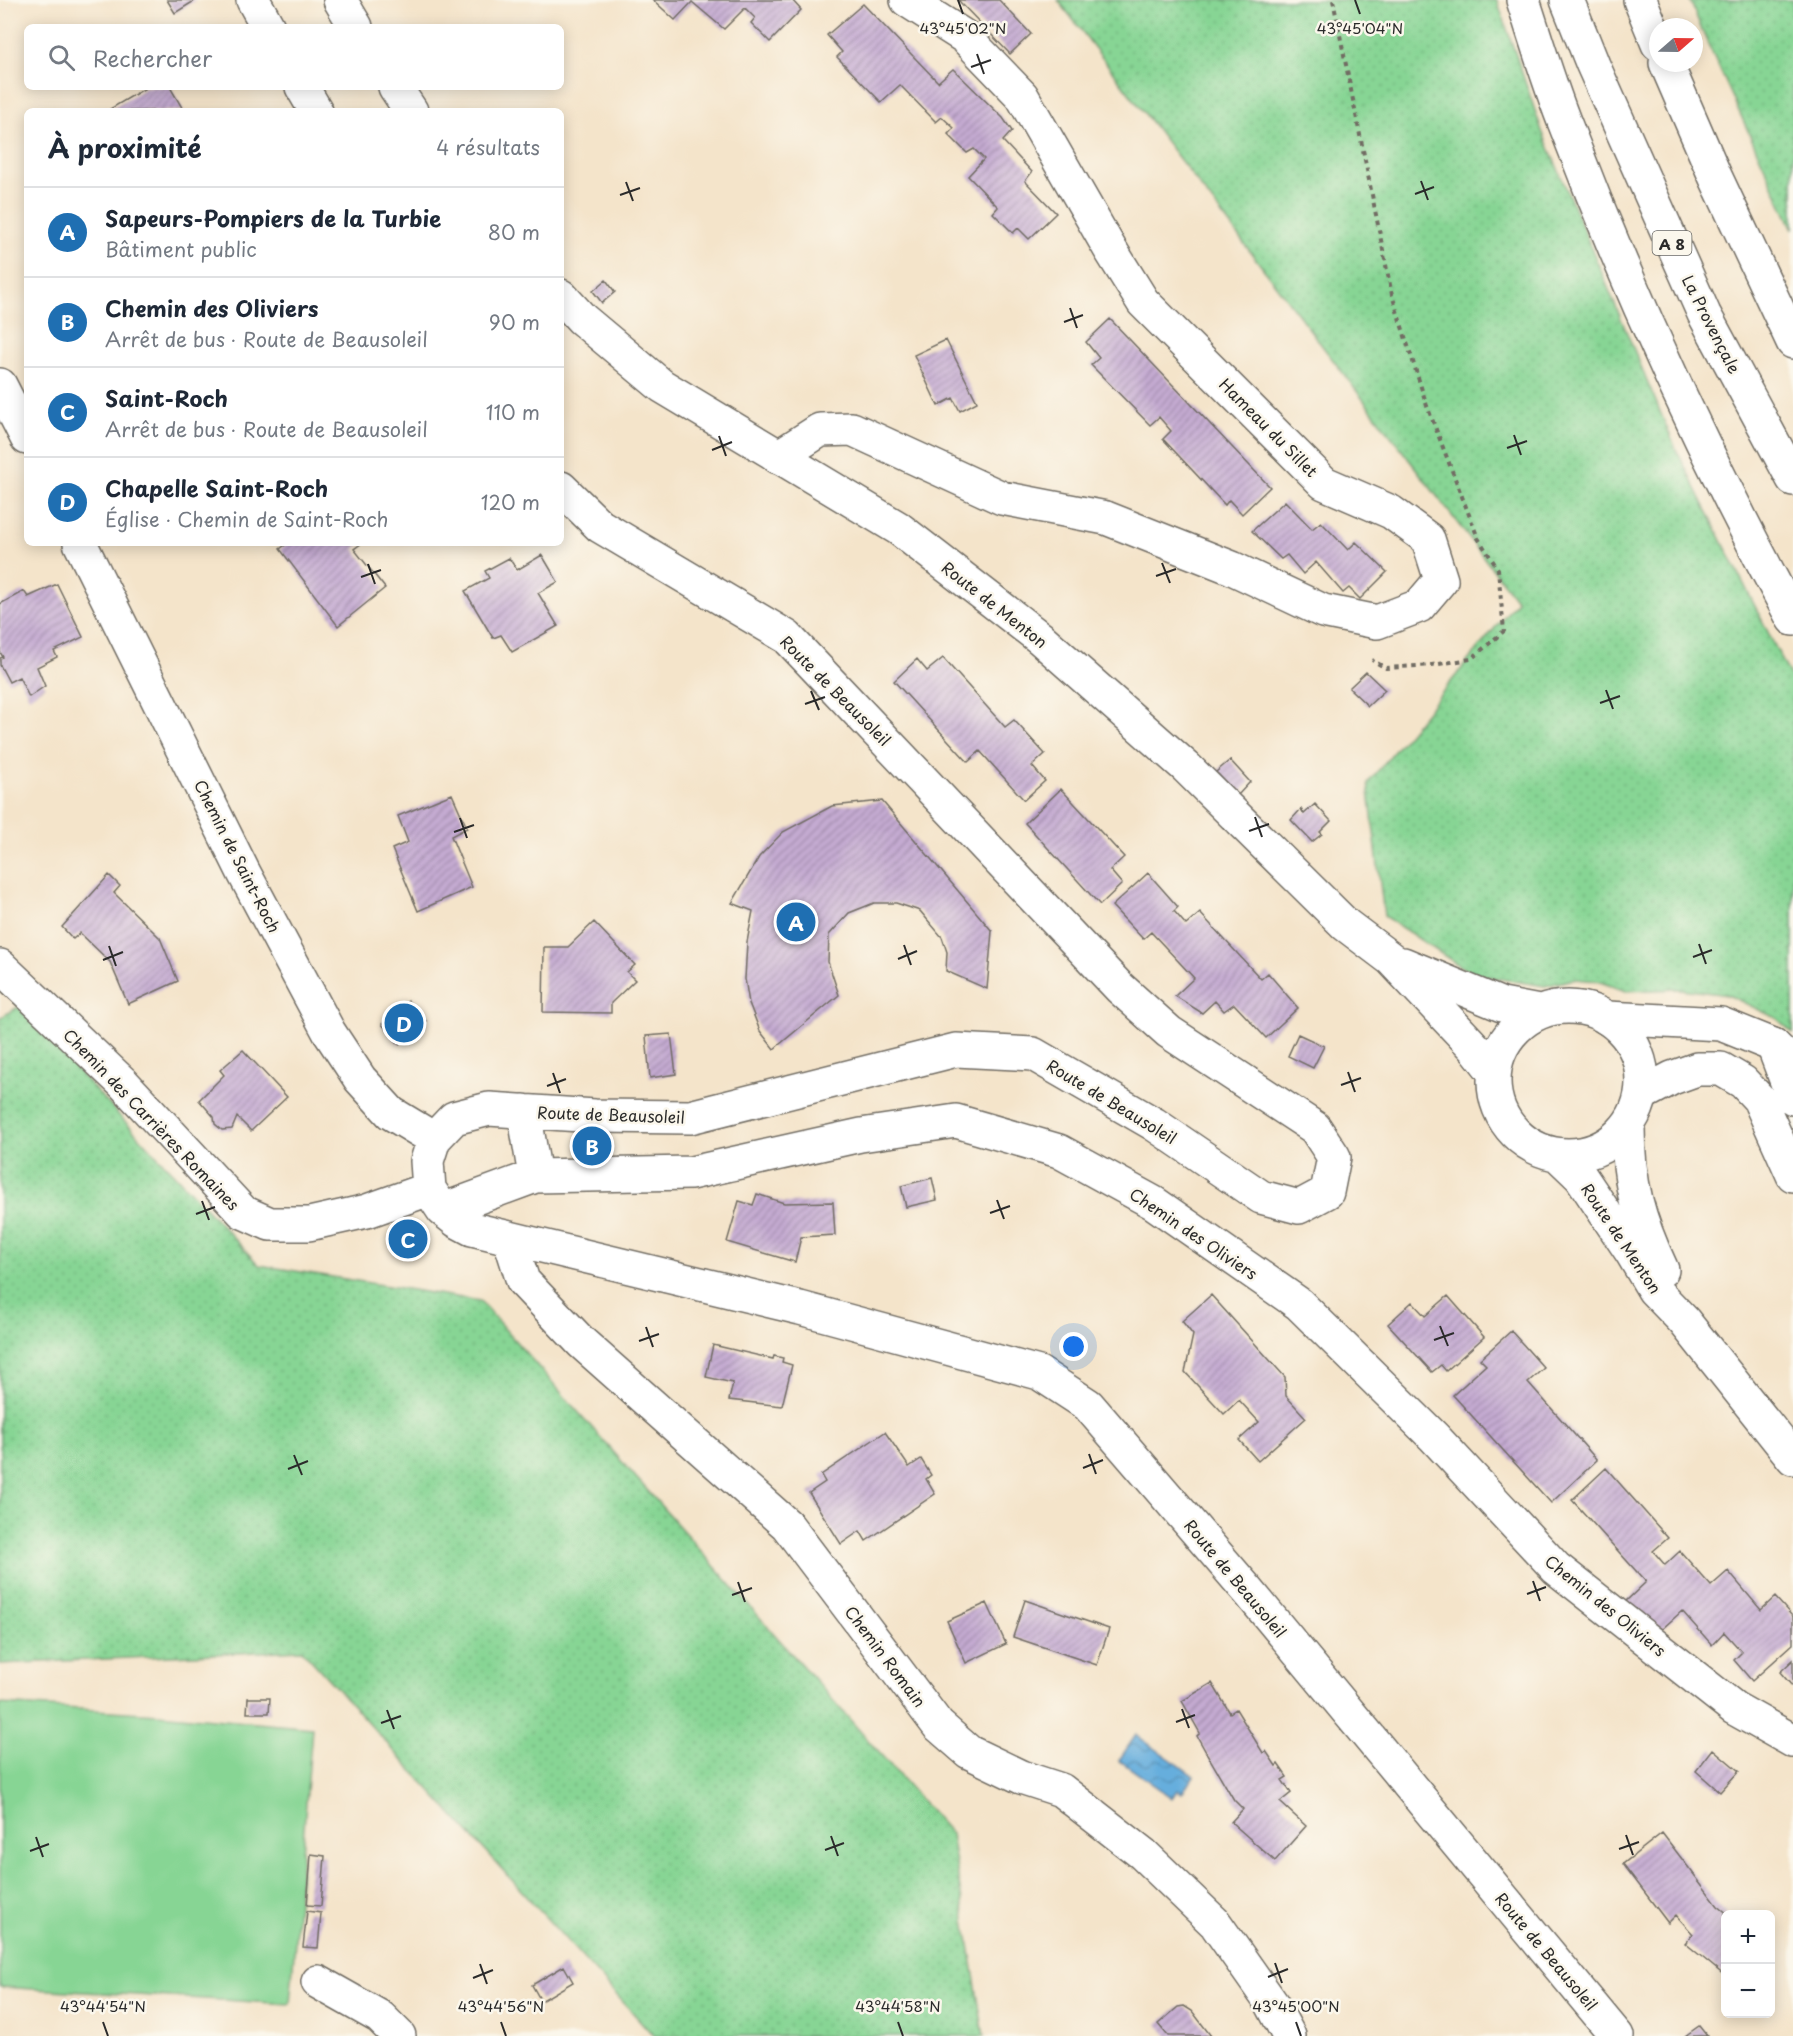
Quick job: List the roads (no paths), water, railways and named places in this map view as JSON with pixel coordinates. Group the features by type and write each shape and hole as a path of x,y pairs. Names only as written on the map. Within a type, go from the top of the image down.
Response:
{"main road":[{"path":"253,0 266,24"},
{"path":"340,0 355,24"},
{"name":"Hameau du Sillet","path":"778,457 820,430 852,429 1002,498 1106,518 1232,568 1323,611 1377,622 1419,606 1441,580 1428,539 1391,512 1324,483 1143,302 1022,96 965,36 907,0"},
{"path":"1522,0 1566,127 1606,228 1667,368 1744,529 1793,619"},
{"name":"La Provençale","path":"1567,0 1593,65 1704,314 1793,479"},
{"path":"1640,0 1649,22"},
{"path":"1670,72 1715,176 1793,342"},
{"path":"304,90 314,108"},
{"path":"396,90 409,108"},
{"name":"Route de Menton","path":"564,299 582,319 662,386 898,528 1040,638 1186,767 1346,925 1392,959 1476,1049 1494,1072"},
{"path":"0,385 24,432"},
{"name":"Route de Beausoleil","path":"434,1138 454,1118 489,1109 595,1116 690,1117 956,1050 1033,1054 1154,1124 1261,1197 1299,1207 1327,1192 1334,1157 1315,1128 1169,1032 1120,988 787,637 600,526 564,491"},
{"name":"Chemin de Saint-Roch","path":"81,546 244,873 329,1032 360,1079 391,1113 434,1138"},
{"name":"Route de Menton","path":"1392,959 1502,1005 1539,1012"},
{"name":"Chemin des Carrières Romaines","path":"0,966 123,1084 243,1212 270,1224 309,1224 367,1211 436,1200"},
{"path":"1562,1007 1586,1008 1607,1018 1626,1032 1637,1052 1642,1073 1642,1094 1635,1115 1628,1127 1606,1146 1583,1155 1558,1155 1535,1148 1515,1134 1501,1114 1494,1090 1494,1072 1501,1045 1518,1025 1539,1012 1562,1007"},
{"path":"1607,1018 1722,1024 1783,1055 1793,1098"},
{"path":"1642,1094 1672,1078 1697,1069 1721,1069 1743,1082 1760,1099 1793,1174"},
{"path":"524,1111 535,1176"},
{"name":"Chemin des Oliviers","path":"436,1200 535,1176 691,1173 861,1135 956,1121 1059,1151 1154,1203 1299,1304 1434,1437 1556,1568 1734,1708 1793,1741"},
{"name":"Route de Menton","path":"1628,1127 1628,1155 1636,1206 1684,1321"},
{"path":"434,1138 427,1161 436,1200"},
{"name":"Route de Menton","path":"1558,1155 1581,1177 1654,1290 1684,1321 1793,1458"},
{"name":"Route de Beausoleil","path":"436,1200 457,1221 472,1230 800,1308 1039,1373 1088,1405 1249,1592 1617,2036"},
{"name":"Chemin Romain","path":"510,1240 523,1281 582,1343 787,1525 938,1725 969,1752 1021,1777 1061,1790 1143,1854 1215,1923 1272,2004 1288,2036"},
{"path":"318,1983 380,2017 399,2036"}],"water":[{"path":"1136,1735 1194,1776 1182,1793 1177,1790 1172,1798 1119,1760"}],"place":[{"name":"Sapeurs-Pompiers de la Turbie","path":"796,922"},
{"name":"Chapelle Saint-Roch","path":"404,1023"},
{"name":"Chemin des Oliviers","path":"592,1146"},
{"name":"Saint-Roch","path":"408,1239"}]}
